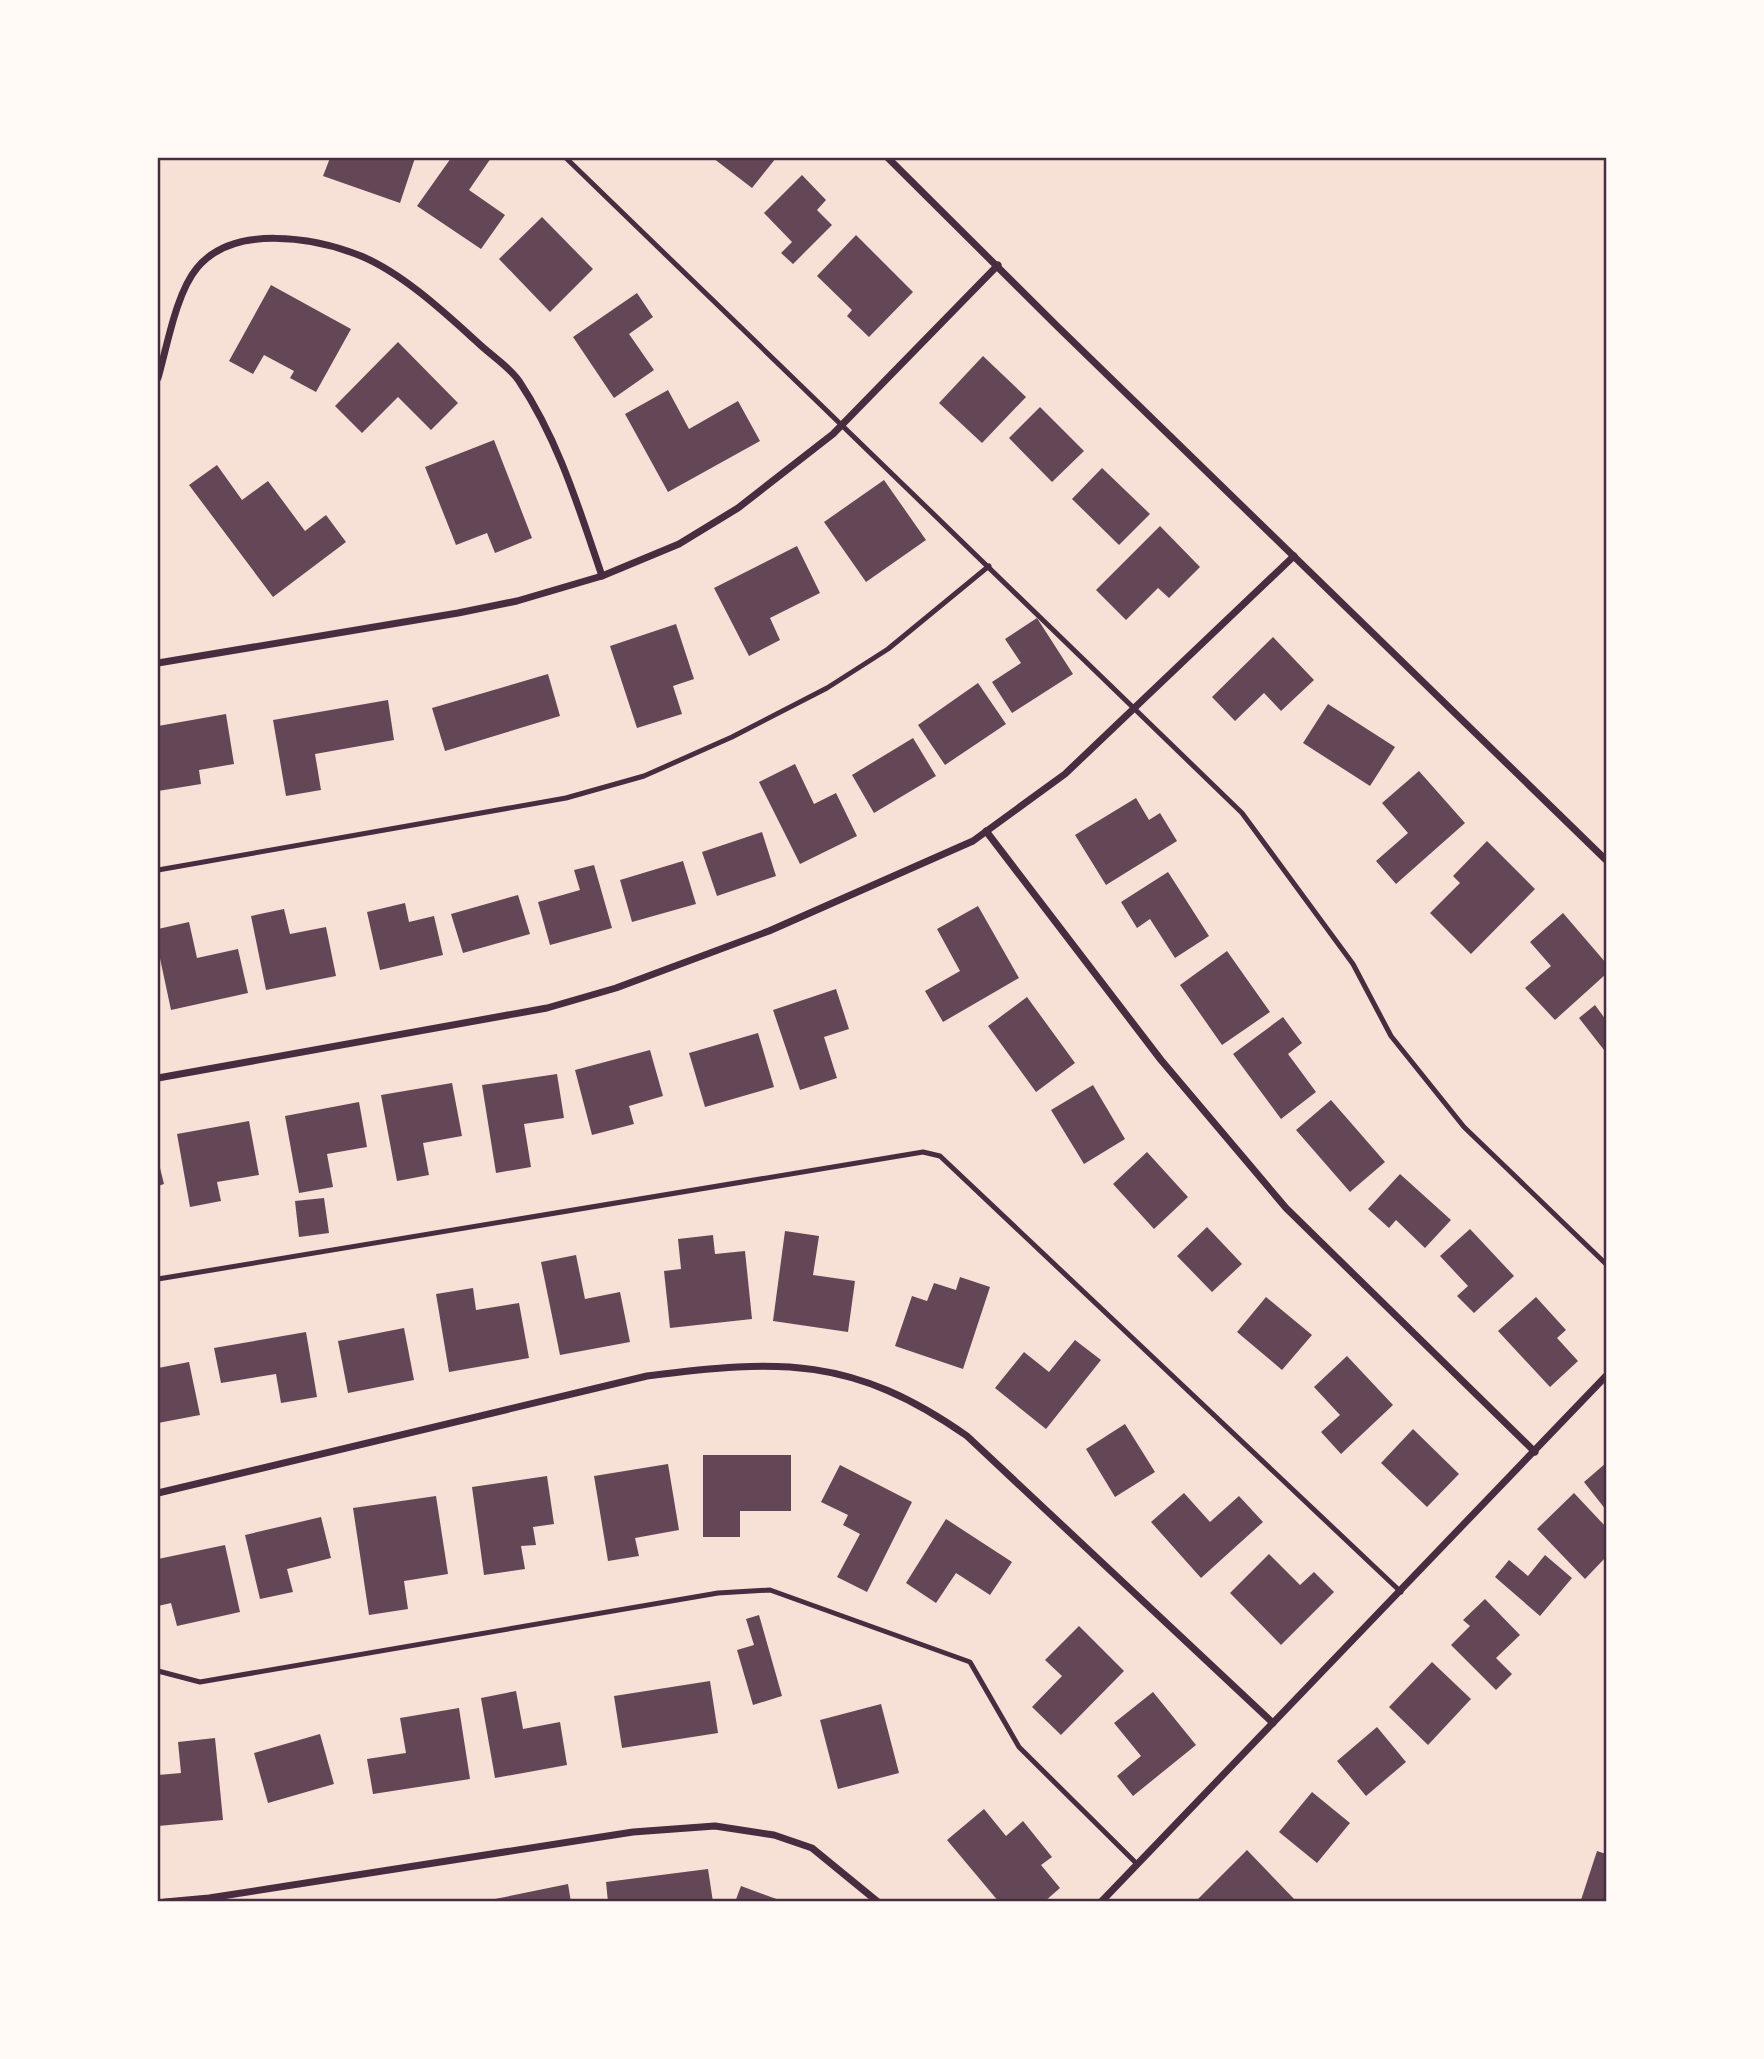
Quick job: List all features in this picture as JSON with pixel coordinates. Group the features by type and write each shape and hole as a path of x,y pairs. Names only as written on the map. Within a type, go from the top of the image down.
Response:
{"street":[{"path":"888,158 1606,860"},
{"path":"158,378 182,296 196,269 220,250 247,239 302,240 362,256 427,297 517,379 560,455 602,576"},
{"path":"158,663 458,613 602,576 679,544 738,508 843,423 998,265"},
{"path":"158,1078 547,1008 616,988 769,931 973,841 1065,774 1294,556"},
{"path":"986,831 1161,1060 1286,1208 1535,1452"},
{"path":"158,1493 647,1376 715,1367 777,1364 823,1369 887,1387 927,1407 967,1436 1273,1723"},
{"path":"1101,1902 1606,1376"},
{"path":"165,1902 209,1898 633,1832 715,1826 774,1835 812,1848 878,1902"}],"lane":[{"path":"566,158 843,423 1242,813 1353,964 1391,1036 1464,1127 1606,1265"},
{"path":"158,870 566,798 644,776 732,737 827,688 888,649 989,566"},
{"path":"158,1279 923,1152 940,1156 1401,1591"},
{"path":"158,1671 200,1682 718,1593 770,1590 970,1662 1019,1747 1137,1864"}],"building":[{"path":"330,158 415,158 400,203 323,176"},
{"path":"451,158 491,158 469,190 505,215 481,249 417,206"},
{"path":"713,158 776,158 752,188"},
{"path":"802,175 826,200 817,210 832,225 793,264 781,253 792,242 764,213"},
{"path":"542,217 593,269 550,312 499,259"},
{"path":"856,235 913,292 869,337 847,316 852,310 817,276"},
{"path":"271,285 351,329 316,392 290,378 294,371 264,355 253,374 229,361"},
{"path":"637,293 653,317 629,334 654,370 614,398 573,337"},
{"path":"398,342 458,403 431,430 398,397 362,433 335,406"},
{"path":"983,356 1026,397 982,443 939,403"},
{"path":"668,390 689,429 738,401 760,441 668,492 625,414"},
{"path":"1040,407 1084,451 1052,482 1009,438"},
{"path":"494,440 532,538 495,553 487,533 456,545 425,467"},
{"path":"217,465 242,500 268,481 305,531 326,515 346,542 273,597 189,485"},
{"path":"1102,468 1150,514 1119,545 1072,499"},
{"path":"884,480 926,540 866,582 824,522"},
{"path":"1160,526 1200,567 1169,598 1158,588 1126,620 1096,590"},
{"path":"797,546 820,593 770,618 780,640 749,656 714,588"},
{"path":"1037,618 1073,674 1012,713 992,682 1021,663 1005,639"},
{"path":"676,624 694,679 673,686 682,714 637,728 610,646"},
{"path":"1273,637 1314,680 1281,711 1264,693 1235,721 1212,697"},
{"path":"548,674 560,716 445,751 432,708"},
{"path":"978,683 1006,724 945,765 918,725"},
{"path":"388,700 394,740 315,754 321,790 286,796 273,720"},
{"path":"1328,704 1395,747 1370,786 1303,743"},
{"path":"226,714 234,764 199,770 201,784 158,791 158,726"},
{"path":"913,738 936,776 874,813 852,775"},
{"path":"795,764 814,804 836,793 857,836 800,864 759,782"},
{"path":"1419,771 1465,823 1396,884 1376,861 1408,833 1382,803"},
{"path":"1136,798 1149,820 1160,813 1177,841 1106,885 1075,835"},
{"path":"762,832 776,876 717,896 702,852"},
{"path":"1487,841 1535,889 1471,954 1430,913 1460,883 1453,876"},
{"path":"683,861 696,904 632,922 620,880"},
{"path":"594,865 612,928 550,945 538,902 580,890 574,870"},
{"path":"1168,872 1209,936 1175,958 1150,919 1137,928 1121,902"},
{"path":"518,895 530,934 463,953 451,914"},
{"path":"405,903 409,922 434,916 443,955 380,970 367,912"},
{"path":"978,906 1019,978 943,1022 925,991 960,971 937,929"},
{"path":"284,909 290,934 326,927 336,976 266,990 251,916"},
{"path":"1563,913 1606,963 1606,974 1555,1020 1525,988 1551,966 1530,942"},
{"path":"189,922 197,958 238,949 248,993 171,1010 158,949 158,929"},
{"path":"1227,951 1270,1012 1222,1045 1180,985"},
{"path":"836,989 849,1029 824,1037 837,1078 800,1090 773,1010"},
{"path":"1027,997 1075,1063 1036,1092 988,1026"},
{"path":"1595,1005 1606,1020 1604,1050 1579,1018"},
{"path":"1283,1017 1302,1043 1288,1054 1316,1092 1281,1119 1233,1054"},
{"path":"758,1033 774,1087 705,1107 689,1053"},
{"path":"650,1050 663,1096 629,1106 634,1124 592,1135 575,1070"},
{"path":"557,1074 564,1118 524,1124 531,1167 496,1173 482,1085"},
{"path":"452,1083 462,1136 423,1143 429,1175 397,1181 381,1095"},
{"path":"1093,1085 1125,1139 1084,1164 1051,1110"},
{"path":"1331,1100 1385,1162 1350,1192 1296,1130"},
{"path":"359,1102 367,1147 327,1154 333,1187 299,1193 285,1116"},
{"path":"249,1121 259,1175 217,1182 221,1201 190,1207 177,1134"},
{"path":"1147,1152 1188,1197 1154,1229 1113,1184"},
{"path":"158,1160 164,1184 158,1186"},
{"path":"1400,1174 1451,1220 1425,1248 1396,1220 1389,1228 1368,1209"},
{"path":"324,1198 329,1233 299,1237 295,1201"},
{"path":"1207,1227 1242,1264 1212,1292 1177,1256"},
{"path":"1470,1229 1514,1276 1474,1313 1457,1296 1468,1286 1440,1256"},
{"path":"785,1231 819,1236 813,1275 855,1281 848,1332 773,1321"},
{"path":"713,1235 715,1254 745,1251 752,1319 670,1328 664,1271 681,1269 678,1239"},
{"path":"576,1255 585,1299 620,1292 630,1342 560,1355 541,1262"},
{"path":"960,1277 990,1287 963,1369 895,1346 912,1296 927,1301 934,1283 956,1290"},
{"path":"473,1288 476,1310 519,1303 529,1358 449,1372 436,1294"},
{"path":"1266,1297 1312,1335 1282,1370 1237,1332"},
{"path":"1536,1297 1566,1330 1557,1338 1578,1361 1550,1387 1498,1331"},
{"path":"404,1328 414,1380 348,1393 338,1341"},
{"path":"306,1332 317,1397 281,1403 276,1374 221,1383 214,1348"},
{"path":"1075,1340 1101,1360 1046,1429 995,1388 1024,1352 1049,1372"},
{"path":"1347,1356 1393,1405 1341,1454 1321,1432 1340,1415 1314,1387"},
{"path":"189,1362 200,1415 158,1423 158,1368"},
{"path":"1125,1424 1155,1472 1115,1497 1086,1449"},
{"path":"1413,1429 1459,1474 1427,1507 1381,1463"},
{"path":"703,1455 791,1455 791,1511 740,1511 740,1537 703,1537"},
{"path":"1606,1463 1606,1510 1584,1482"},
{"path":"668,1464 679,1530 635,1538 639,1556 608,1561 594,1476"},
{"path":"840,1465 912,1502 867,1592 837,1577 860,1534 843,1525 848,1515 821,1502"},
{"path":"547,1476 554,1524 533,1527 536,1545 521,1546 525,1569 484,1575 472,1487"},
{"path":"1184,1493 1210,1522 1239,1496 1263,1522 1201,1578 1151,1522"},
{"path":"1574,1493 1606,1527 1606,1557 1585,1579 1537,1529"},
{"path":"436,1496 448,1574 404,1581 408,1609 369,1615 353,1508"},
{"path":"321,1517 331,1558 287,1569 293,1592 260,1599 245,1535"},
{"path":"946,1519 1012,1562 990,1595 956,1573 936,1603 906,1583"},
{"path":"225,1545 240,1612 177,1626 171,1603 158,1606 158,1559"},
{"path":"1269,1554 1300,1585 1314,1572 1334,1592 1281,1645 1230,1593"},
{"path":"1545,1555 1572,1578 1540,1616 1495,1577 1509,1560 1528,1576"},
{"path":"1485,1599 1520,1635 1496,1658 1512,1674 1496,1690 1451,1645 1470,1626 1463,1620"},
{"path":"759,1615 782,1696 753,1705 737,1650 754,1645 746,1619"},
{"path":"1079,1626 1124,1671 1061,1735 1032,1707 1062,1676 1045,1660"},
{"path":"1432,1662 1471,1699 1428,1745 1389,1707"},
{"path":"710,1681 718,1733 622,1748 614,1696"},
{"path":"516,1691 523,1729 560,1722 567,1765 495,1778 481,1698"},
{"path":"1153,1692 1196,1745 1133,1796 1117,1776 1141,1756 1114,1723"},
{"path":"881,1704 899,1773 838,1789 820,1720"},
{"path":"459,1708 470,1779 373,1794 367,1759 406,1753 400,1718"},
{"path":"1377,1727 1406,1762 1366,1796 1337,1761"},
{"path":"320,1734 334,1784 268,1803 254,1753"},
{"path":"215,1738 223,1820 158,1826 158,1775 181,1773 178,1742"},
{"path":"1312,1792 1350,1823 1317,1863 1279,1832"},
{"path":"984,1809 1006,1836 1023,1821 1052,1857 1041,1865 1060,1888 1044,1902 999,1902 947,1840"},
{"path":"1247,1850 1297,1902 1195,1902"},
{"path":"1597,1851 1606,1854 1606,1902 1585,1902 1581,1900"},
{"path":"708,1869 713,1902 608,1902 606,1882"},
{"path":"568,1884 571,1902 490,1902 490,1900"},
{"path":"741,1886 782,1901 782,1902 735,1902"}]}
